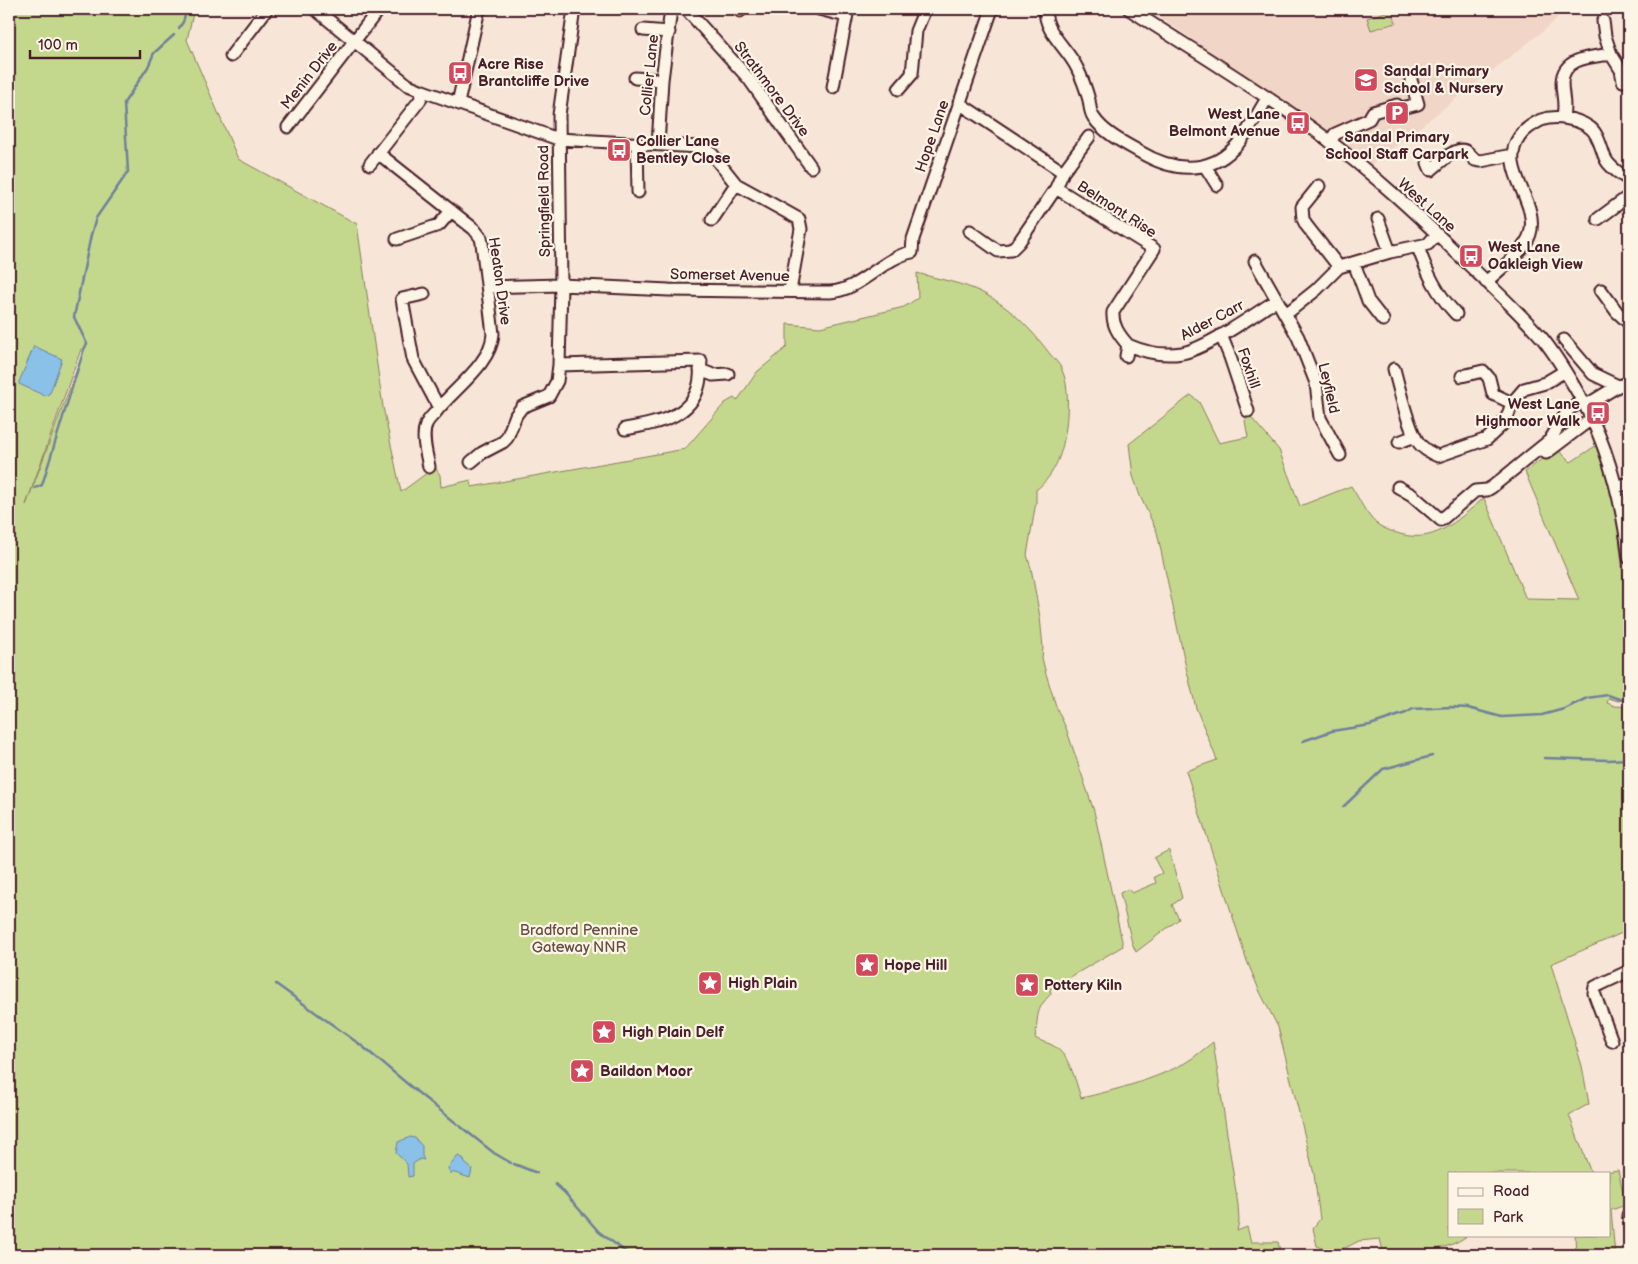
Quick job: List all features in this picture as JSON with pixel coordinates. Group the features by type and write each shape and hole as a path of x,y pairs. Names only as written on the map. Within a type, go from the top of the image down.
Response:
{"street":[{"path":"231,56 268,9"},
{"path":"315,9 408,85 423,91 558,139 703,148 712,154 736,184 799,219 801,229 790,291"},
{"name":"Menin Drive","path":"288,127 379,9"},
{"path":"458,103 479,9"},
{"name":"Springfield Road","path":"471,462 482,453 503,442 522,407 545,398 552,393 558,382 561,285 559,115 574,9"},
{"name":"Collier Lane","path":"658,145 662,80 671,9"},
{"name":"Strathmore Drive","path":"686,9 744,73 811,167"},
{"path":"819,9 847,12 833,87"},
{"path":"899,89 912,74 916,31 925,9"},
{"name":"Hope Lane","path":"891,261 912,252 913,240 992,9"},
{"path":"1045,9 1050,32 1070,55 1080,73 1094,118 1106,130 1158,162 1182,167 1205,166 1217,161 1235,147 1268,97"},
{"name":"West Lane","path":"1129,9 1268,97 1330,142 1409,208 1542,338 1565,371 1599,435 1617,487 1625,525 1629,558"},
{"path":"1603,21 1605,36 1611,54 1621,70 1623,80"},
{"path":"643,30 669,32"},
{"path":"1563,117 1566,104 1562,84 1563,73 1568,66 1573,62 1611,54"},
{"path":"635,78 662,80"},
{"path":"1330,142 1335,134 1369,119 1373,112 1397,105 1398,109 1418,104 1411,80"},
{"path":"370,164 420,100 423,91"},
{"name":"Belmont Rise","path":"959,103 1063,172 1056,188 1154,249 1113,312 1116,329 1127,350"},
{"path":"1486,282 1526,244 1530,233 1532,219 1530,208 1514,169 1512,155 1516,141 1524,130 1539,121 1563,117 1590,127 1610,166 1629,180"},
{"path":"1063,172 1089,136 1094,118"},
{"path":"1089,136 1106,130"},
{"path":"636,143 638,192"},
{"path":"1428,163 1431,170 1461,150 1467,152 1474,160 1481,161 1512,155"},
{"name":"Heaton Drive","path":"378,153 474,229 481,238 493,334 491,347 482,361 426,425 424,436 429,467"},
{"path":"1205,166 1217,185"},
{"path":"712,220 736,184"},
{"path":"1319,186 1302,207 1303,219 1339,267"},
{"path":"970,231 998,251 1010,250 1019,242 1056,188"},
{"path":"1598,219 1629,196"},
{"path":"397,239 439,225 451,211"},
{"path":"1378,219 1390,252"},
{"path":"1286,314 1316,290 1339,267 1390,252 1428,244 1437,234"},
{"path":"1418,247 1432,283 1446,304 1456,314"},
{"name":"Leyfield","path":"1255,260 1298,337 1316,383 1320,418 1340,455"},
{"name":"Somerset Avenue","path":"488,287 561,285 669,290 830,292 841,290 891,261"},
{"path":"1354,263 1368,301 1383,320"},
{"path":"1601,290 1629,323"},
{"path":"424,294 402,299 413,359 439,408"},
{"name":"Alder Carr","path":"1127,350 1182,353 1220,335 1278,300"},
{"name":"Foxhill","path":"1220,335 1230,357 1248,411"},
{"path":"1564,340 1593,374 1624,384"},
{"path":"559,365 701,366 713,375 728,374"},
{"path":"625,429 659,422 681,411 695,395 699,384 701,366"},
{"path":"1394,369 1413,432 1427,451 1438,456 1487,439 1494,434 1508,415 1512,403 1524,389 1545,382 1565,371"},
{"path":"1462,376 1483,371 1489,378 1493,394 1512,403"},
{"path":"1398,487 1412,495 1436,523 1475,491 1488,490 1550,440 1569,409 1584,404 1624,384"},
{"path":"1525,469 1592,419"},
{"path":"1399,442 1413,432"},
{"path":"1617,487 1629,483"},
{"path":"1612,1041 1594,993 1595,986 1629,971"}],"shaded area":[{"name":"Sandal Primary School & Nursery","path":"1162,9 1566,9 1547,28 1371,165 1324,128 1158,16"}],"green space":[{"name":"Baildon Moor","path":"9,9 194,9 187,40 238,159 357,224 383,407 401,492 435,467 440,475 441,487 471,480 472,487 685,449 725,403 734,398 737,401 757,372 787,347 787,324 820,327 904,307 918,298 917,273 959,284 983,293 1011,312 1036,336 1062,370 1067,390 1067,413 1065,436 1057,462 1049,477 1036,490 1036,502 1027,555 1040,617 1043,647 1042,658 1057,709 1066,728 1094,811 1123,946 1050,989 1051,994 1040,1009 1035,1038 1057,1048 1067,1060 1081,1098 1120,1088 1174,1069 1196,1056 1213,1042 1238,1205 1239,1221 1237,1231 1247,1227 1251,1242 1278,1242 1281,1255 9,1255","holes":["81,349 84,350 26,505"]},
{"path":"1392,10 1396,23 1371,30 1367,18"},
{"path":"1191,395 1199,402 1219,443 1248,437 1245,421 1249,415 1279,450 1300,506 1351,486 1368,514 1378,525 1408,536 1421,536 1432,534 1454,523 1484,498 1526,599 1579,600 1525,472 1556,448 1571,462 1597,445 1617,514 1628,631 1626,669 1628,699 1618,701 1609,698 1607,703 1615,706 1629,707 1629,930 1551,964 1582,1066 1589,1104 1569,1115 1591,1172 1448,1172 1448,1236 1466,1236 1449,1246 1428,1250 1383,1251 1380,1239 1359,1241 1345,1248 1327,1251 1317,1246 1313,1228 1320,1219 1314,1174 1278,1027 1247,961 1186,771 1217,760 1196,708 1157,532 1133,476 1129,444"},
{"path":"1169,850 1182,898 1172,905 1179,919 1136,952 1132,943 1120,893 1128,889 1132,893 1156,883 1154,877 1162,873 1154,858"},
{"path":"1618,1170 1626,1205 1611,1210 1615,1255 1576,1255 1575,1236 1610,1236 1610,1172 1606,1172"}],"water":[{"path":"34,346 62,359 50,393 45,396 19,384"},
{"path":"410,1137 415,1138 422,1146 424,1160 420,1159 413,1164 413,1176 408,1177 407,1164 396,1153 398,1142"},
{"path":"458,1156 463,1158 465,1163 472,1169 470,1178 450,1173 448,1168"}],"waterway":[{"path":"179,28 187,9"},
{"path":"35,488 42,485 87,344 74,317 96,218 128,172 124,103 148,67 154,53 174,35"},
{"path":"1303,741 1332,731 1370,725 1413,709 1468,708 1502,717 1542,715 1564,709 1587,698 1608,695 1622,700"},
{"path":"1343,807 1383,769 1432,756"},
{"path":"1544,758 1629,759"},
{"path":"276,984 362,1046 494,1153 511,1163"},
{"path":"514,1164 537,1173"},
{"path":"555,1184 599,1232 630,1255"}],"place":[{"name":"Acre Rise Brantcliffe Drive","path":"460,73"},
{"name":"Sandal Primary School & Nursery","path":"1366,80"},
{"name":"Sandal Primary School Staff Carpark","path":"1397,113"},
{"name":"West Lane Belmont Avenue","path":"1298,123"},
{"name":"Collier Lane Bentley Close","path":"619,150"},
{"name":"West Lane Oakleigh View","path":"1471,256"},
{"name":"West Lane Highmoor Walk","path":"1598,413"},
{"name":"Hope Hill","path":"867,965"},
{"name":"High Plain","path":"710,983"},
{"name":"Pottery Kiln","path":"1027,985"},
{"name":"High Plain Delf","path":"604,1032"},
{"name":"Baildon Moor","path":"582,1071"}],"park label":[{"name":"Bradford Pennine Gateway NNR","path":"579,938"}]}
